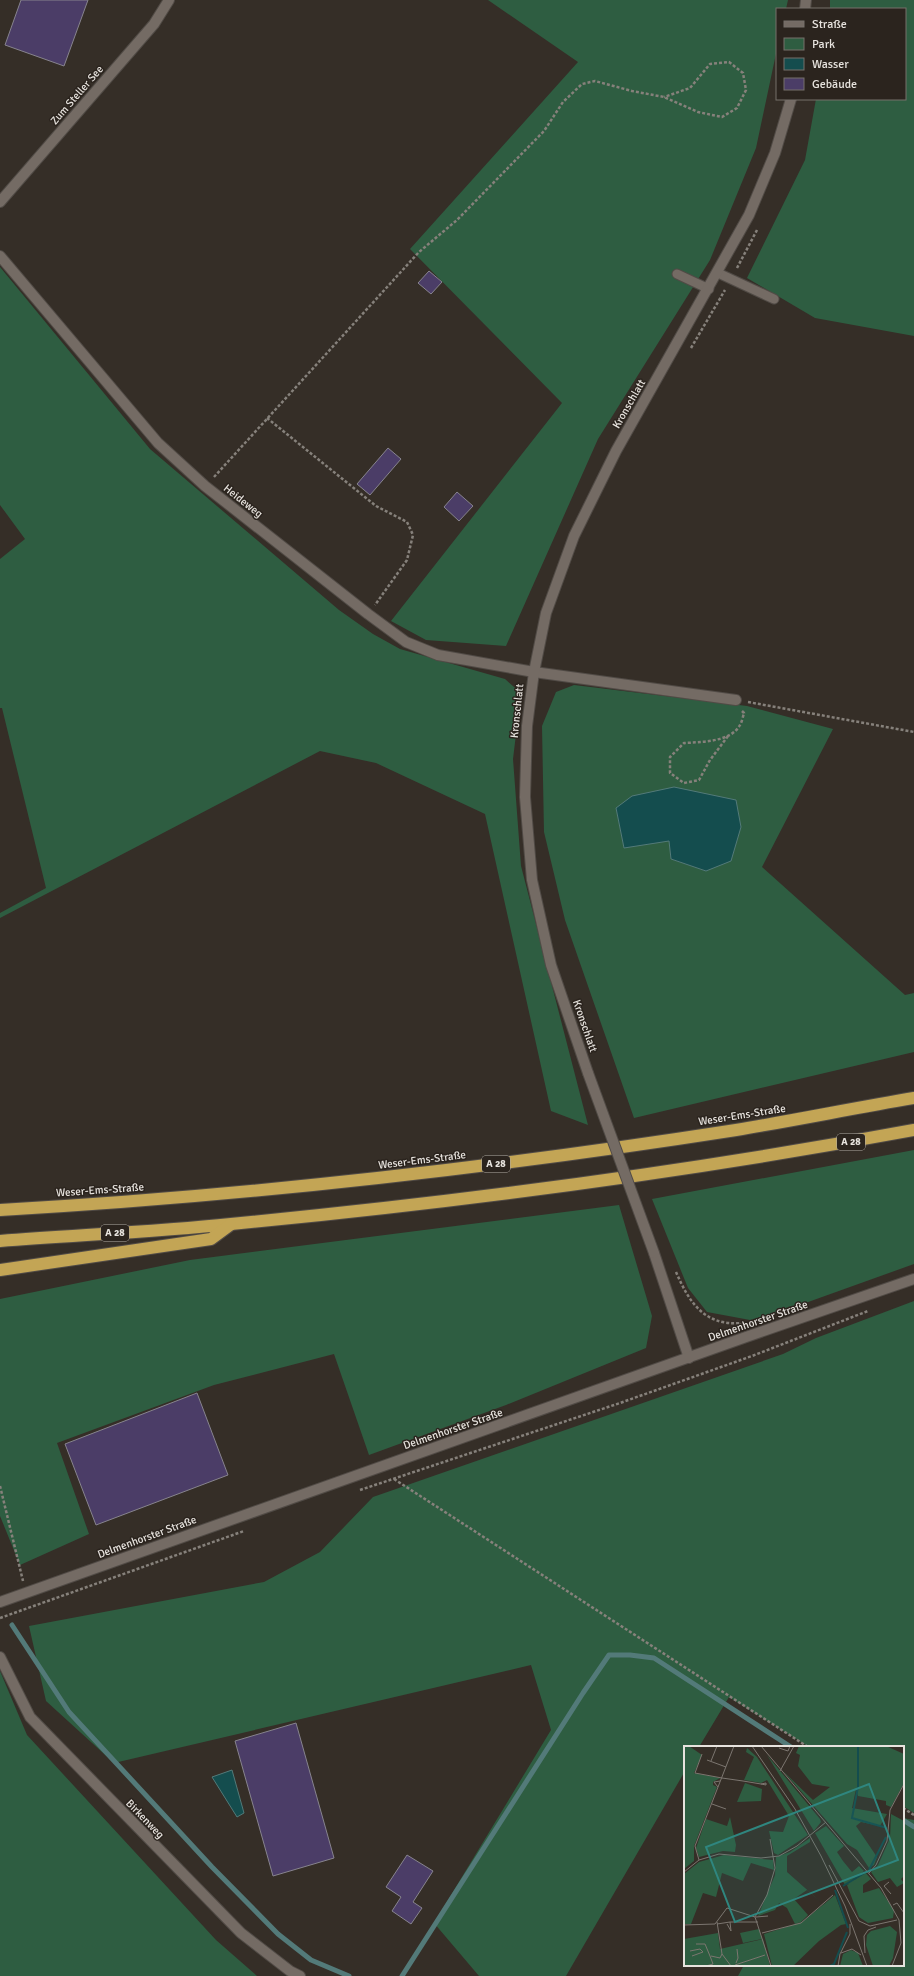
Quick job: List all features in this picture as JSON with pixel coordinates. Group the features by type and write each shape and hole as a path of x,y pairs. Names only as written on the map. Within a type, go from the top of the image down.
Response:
{"highway":[{"name":"Weser-Ems-Straße","path":"0,1210 207,1195 497,1164 738,1130 914,1098"},
{"name":"A 28","path":"0,1241 230,1225 554,1187 788,1154 914,1130"},
{"path":"0,1270 211,1239 230,1225"}],"street":[{"name":"Zum Steller See","path":"0,202 154,24 169,0"},
{"name":"Kronschlatt","path":"689,1358 654,1253 588,1073 551,964 532,880 525,797 527,726 534,672 546,613 574,536 616,450 718,273 749,215 775,153 791,100"},
{"name":"Heideweg","path":"0,256 158,443 205,486 406,642 438,655 534,672 736,700"},
{"name":"Delmenhorster Straße","path":"0,1602 746,1337 914,1279"},
{"name":"Birkenweg","path":"0,1657 30,1717 241,1933 290,1971 300,1976"}],"lane":[{"path":"718,273 774,299"},
{"path":"677,274 708,290"}],"path":[{"path":"205,486 419,252 457,220 544,130 563,102 582,84 595,81 632,91 664,97 698,112 722,117 737,108 746,90 743,73 729,62 710,64 690,88 664,97"},
{"path":"688,354 758,229"},
{"path":"267,418 376,506 406,522 413,535 407,560 368,614"},
{"path":"736,700 914,732"},
{"path":"728,736 703,742 684,743 670,757 670,773 684,783 699,780 710,760 728,736 740,726 744,713 736,700"},
{"path":"673,1266 684,1291 701,1312 714,1321 731,1324 741,1323 752,1356"},
{"path":"357,1491 613,1405 752,1356 872,1309"},
{"path":"376,1468 806,1746"},
{"path":"0,1486 26,1593"},
{"path":"0,1618 246,1531"},
{"path":"904,1809 914,1815"}],"green space":[{"path":"488,0 788,0 786,8 776,8 776,54 756,148 710,260 598,439 506,646 426,640 391,621 562,403 410,249 578,62"},
{"path":"830,0 914,0 914,336 815,318 747,278 805,160 816,100 906,100 906,8 830,8"},
{"path":"0,267 150,449 339,610 373,634 400,649 505,679 521,693 513,759 521,866 588,1125 551,1111 485,814 376,763 320,751 0,918 0,913 46,888 2,708 0,708 0,559 25,539 0,505"},
{"path":"574,685 747,706 833,729 762,867 905,995 914,993 914,1052 634,1118 565,920 544,832 542,726 556,692","holes":["670,841 706,871 671,859"]},
{"path":"914,1150 914,1264 772,1315 750,1320 707,1312 688,1288 652,1199"},
{"path":"619,1205 652,1316 646,1348 506,1405 369,1455 334,1354 214,1385 57,1443 89,1534 20,1565 0,1516 0,1299 190,1260"},
{"path":"914,1301 914,1813 904,1807 904,1746 807,1746 729,1697 700,1746 684,1746 684,1773 566,1976 479,1976 434,1923 551,1730 531,1665 114,1763 46,1701 29,1626 264,1582 320,1552 373,1497 783,1354 816,1338"},
{"path":"0,1671 27,1735 216,1940 257,1976 0,1976"},
{"path":"904,1818 914,1820 914,1976 738,1976 743,1966 904,1966"}],"water":[{"path":"674,787 736,800 741,827 731,861 706,871 671,859 669,841 624,848 616,808 632,796"},
{"path":"232,1770 244,1813 237,1817 212,1777"}],"building":[{"path":"21,0 88,0 64,66 5,45"},
{"path":"429,271 442,282 431,294 418,283"},
{"path":"388,448 401,459 370,495 357,484"},
{"path":"457,492 473,506 459,521 444,507"},
{"path":"197,1393 228,1475 96,1525 65,1444"},
{"path":"296,1723 334,1858 273,1876 235,1741"},
{"path":"407,1855 433,1871 413,1902 422,1908 411,1924 392,1911 401,1897 386,1887"}],"waterway":[{"path":"12,1625 69,1712 212,1867 278,1934 311,1960 349,1976"},
{"path":"402,1976 583,1693 609,1655 630,1655 654,1658 789,1746"},
{"path":"904,1821 914,1827"}]}
